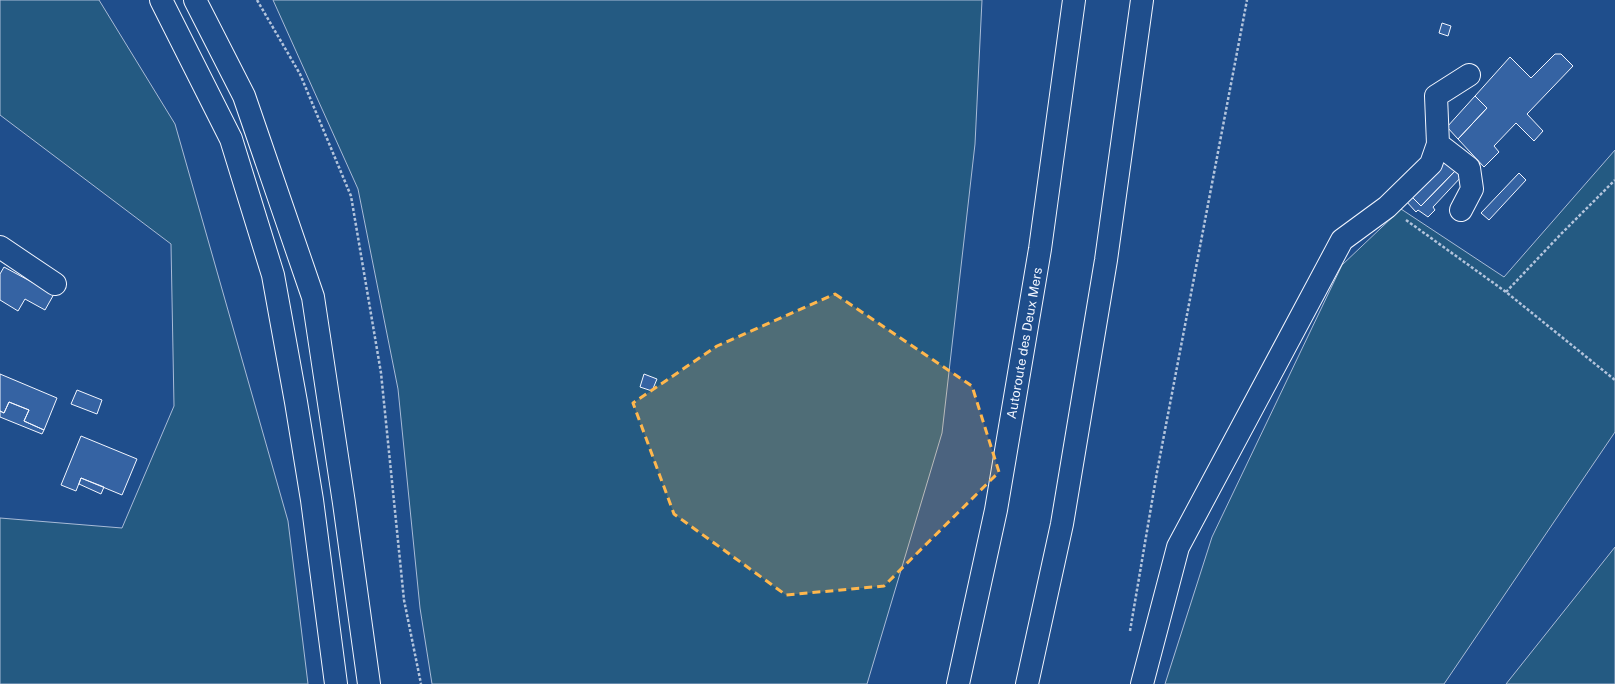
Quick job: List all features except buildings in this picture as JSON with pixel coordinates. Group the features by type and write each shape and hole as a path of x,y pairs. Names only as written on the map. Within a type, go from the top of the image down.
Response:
{"main road":[{"path":"161,0 232,138 273,275 312,500 336,684"},
{"path":"195,0 244,96 313,297 343,495 369,684"},
{"name":"Autoroute des Deux Mers","path":"958,684 996,510 1040,249 1074,0"},
{"path":"1027,684 1062,524 1106,260 1142,0"},
{"path":"1142,684 1178,548 1342,240 1387,207 1431,164 1438,144 1436,96 1469,75"},
{"path":"1438,144 1469,168 1472,189 1461,210"},
{"path":"0,247 55,284"}],"path":[{"path":"257,0 300,74 351,196 381,373 404,600 421,684"},
{"path":"1129,637 1157,472 1247,0"},
{"path":"1506,292 1615,180"},
{"path":"1387,207 1506,292 1615,380"}],"highlighted area":[{"path":"835,294 972,386 999,472 884,586 786,595 674,514 633,403 717,346"}],"shaded area":[{"path":"0,0 99,0 175,124 288,521 308,684 0,684 0,518 122,528 174,406 171,244 0,115"},
{"path":"273,0 982,0 975,144 942,433 867,684 432,684 420,608 398,389 358,189"},
{"path":"1615,150 1615,432 1444,684 1165,684 1212,537 1342,265 1401,209 1504,277"},
{"path":"1615,547 1615,684 1506,684"}]}
